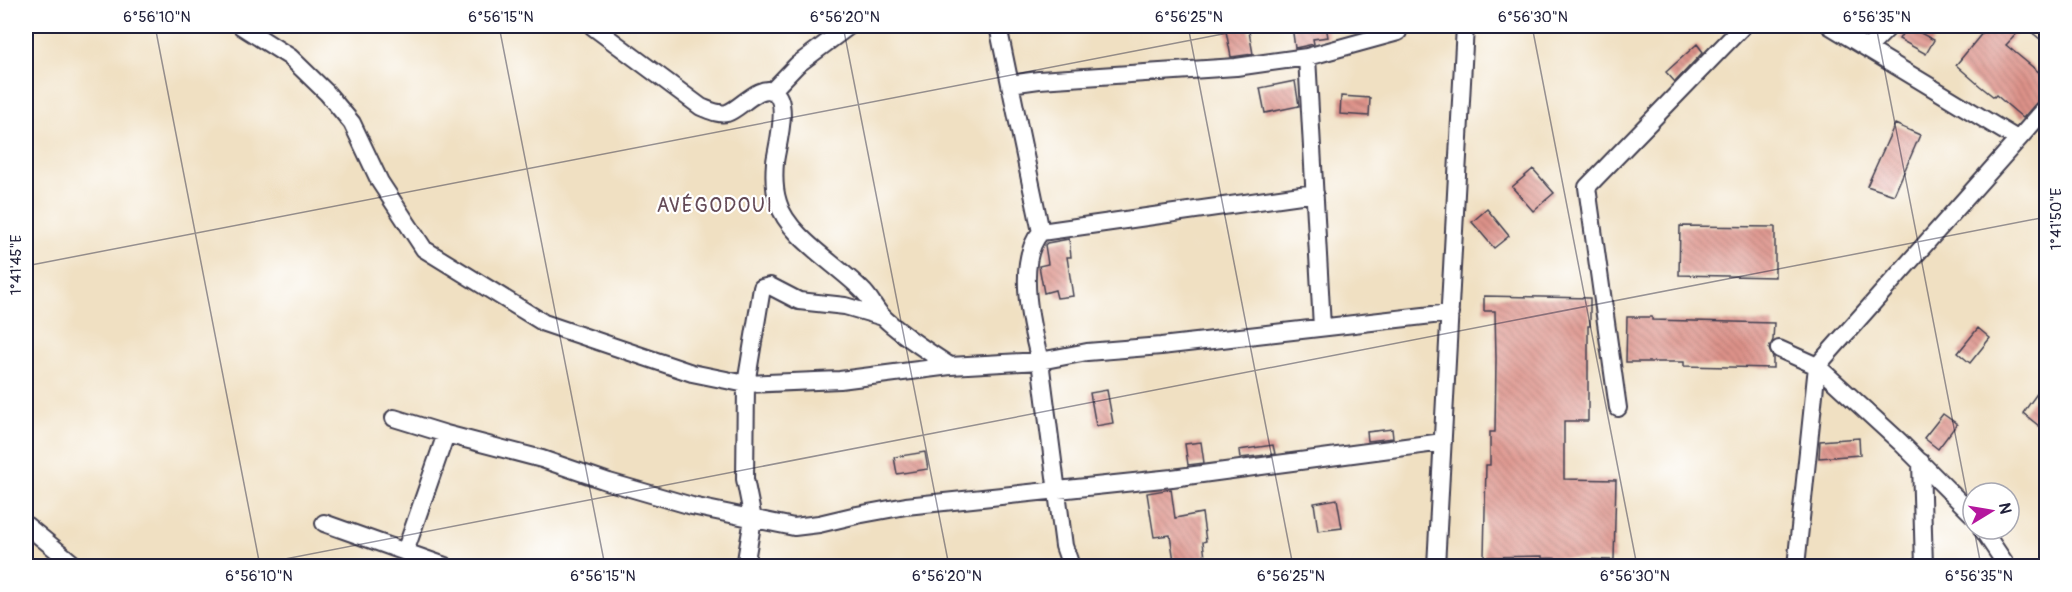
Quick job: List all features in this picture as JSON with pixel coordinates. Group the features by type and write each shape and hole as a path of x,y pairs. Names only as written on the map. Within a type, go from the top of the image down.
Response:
{"street":[{"path":"241,26 290,57 327,93 352,123 380,182 424,249 544,322 692,373 746,384 840,380 950,366 1040,361 1087,352 1161,346 1450,313"},
{"path":"592,26 632,53 701,107 713,112 727,113 755,94 773,90 797,65 849,26"},
{"path":"998,26 1041,232"},
{"path":"1010,84 1236,67 1307,57 1398,32 1388,26"},
{"path":"1436,567 1465,26"},
{"path":"1617,408 1587,187 1743,26"},
{"path":"1830,26 2017,139"},
{"path":"1868,48 1890,26"},
{"path":"1307,57 1322,327"},
{"path":"773,90 782,103 781,132 775,163 775,190 778,205 803,240 863,291 883,317 950,366"},
{"path":"1796,567 1816,366 2046,108"},
{"path":"1071,567 1064,546 1040,361 1032,332 1027,299 1030,251 1034,241 1041,232 1315,193"},
{"path":"745,567 753,519 745,479 746,384 760,293 765,286 774,287 781,293 800,301 845,306 883,317"},
{"path":"1779,349 1816,366 1921,462 1961,503"},
{"path":"394,418 542,459 609,483 692,506 794,527 906,506 1172,478 1443,442"},
{"path":"405,552 446,434"},
{"path":"1921,462 1924,567"},
{"path":"324,523 445,567"},
{"path":"26,525 76,567"},
{"path":"1990,541 2007,567"}],"building":[{"path":"1225,26 1248,26 1253,54 1231,57"},
{"path":"1292,26 1326,26 1328,37 1313,39 1314,44 1295,48"},
{"path":"1907,26 1934,40 1926,54 1899,39"},
{"path":"1988,26 2024,26 2006,45 2046,78 2046,98 2038,101 2023,118 1956,65"},
{"path":"2024,26 2046,26 2046,44"},
{"path":"1697,44 1703,52 1675,82 1666,72"},
{"path":"1295,81 1299,106 1265,113 1260,88"},
{"path":"1341,96 1370,98 1369,116 1340,114"},
{"path":"1895,124 1920,135 1894,195 1867,186"},
{"path":"1533,169 1554,193 1533,211 1512,187"},
{"path":"1487,209 1509,236 1494,248 1472,222"},
{"path":"1680,226 1775,227 1775,277 1679,275"},
{"path":"1069,239 1071,257 1067,257 1073,296 1057,298 1055,290 1044,293 1039,266 1048,264 1045,245 1047,243"},
{"path":"1484,296 1590,298 1588,421 1564,421 1564,479 1616,480 1614,560 1542,558 1542,556 1484,557 1486,465 1490,465 1490,432 1495,432 1496,359 1495,311 1484,311"},
{"path":"1627,317 1652,317 1652,320 1774,323 1773,340 1769,349 1773,358 1773,368 1684,366 1684,362 1626,362"},
{"path":"1978,328 1990,338 1970,363 1958,353"},
{"path":"2046,381 2046,417 2039,426 2023,413"},
{"path":"1107,390 1113,423 1096,426 1090,393"},
{"path":"1943,414 1957,424 1938,449 1924,438"},
{"path":"1392,429 1393,438 1368,441 1367,432"},
{"path":"1859,438 1860,455 1819,458 1820,441"},
{"path":"1201,442 1204,463 1188,465 1185,444"},
{"path":"1273,445 1275,454 1240,458 1239,450"},
{"path":"925,452 928,469 897,474 894,457"},
{"path":"1171,489 1175,518 1202,513 1206,541 1203,542 1206,565 1175,567 1170,535 1154,537 1147,493"},
{"path":"1337,499 1342,528 1318,531 1314,503"}],"district":[{"name":"AVÉGODOUI","path":"715,205"}]}
